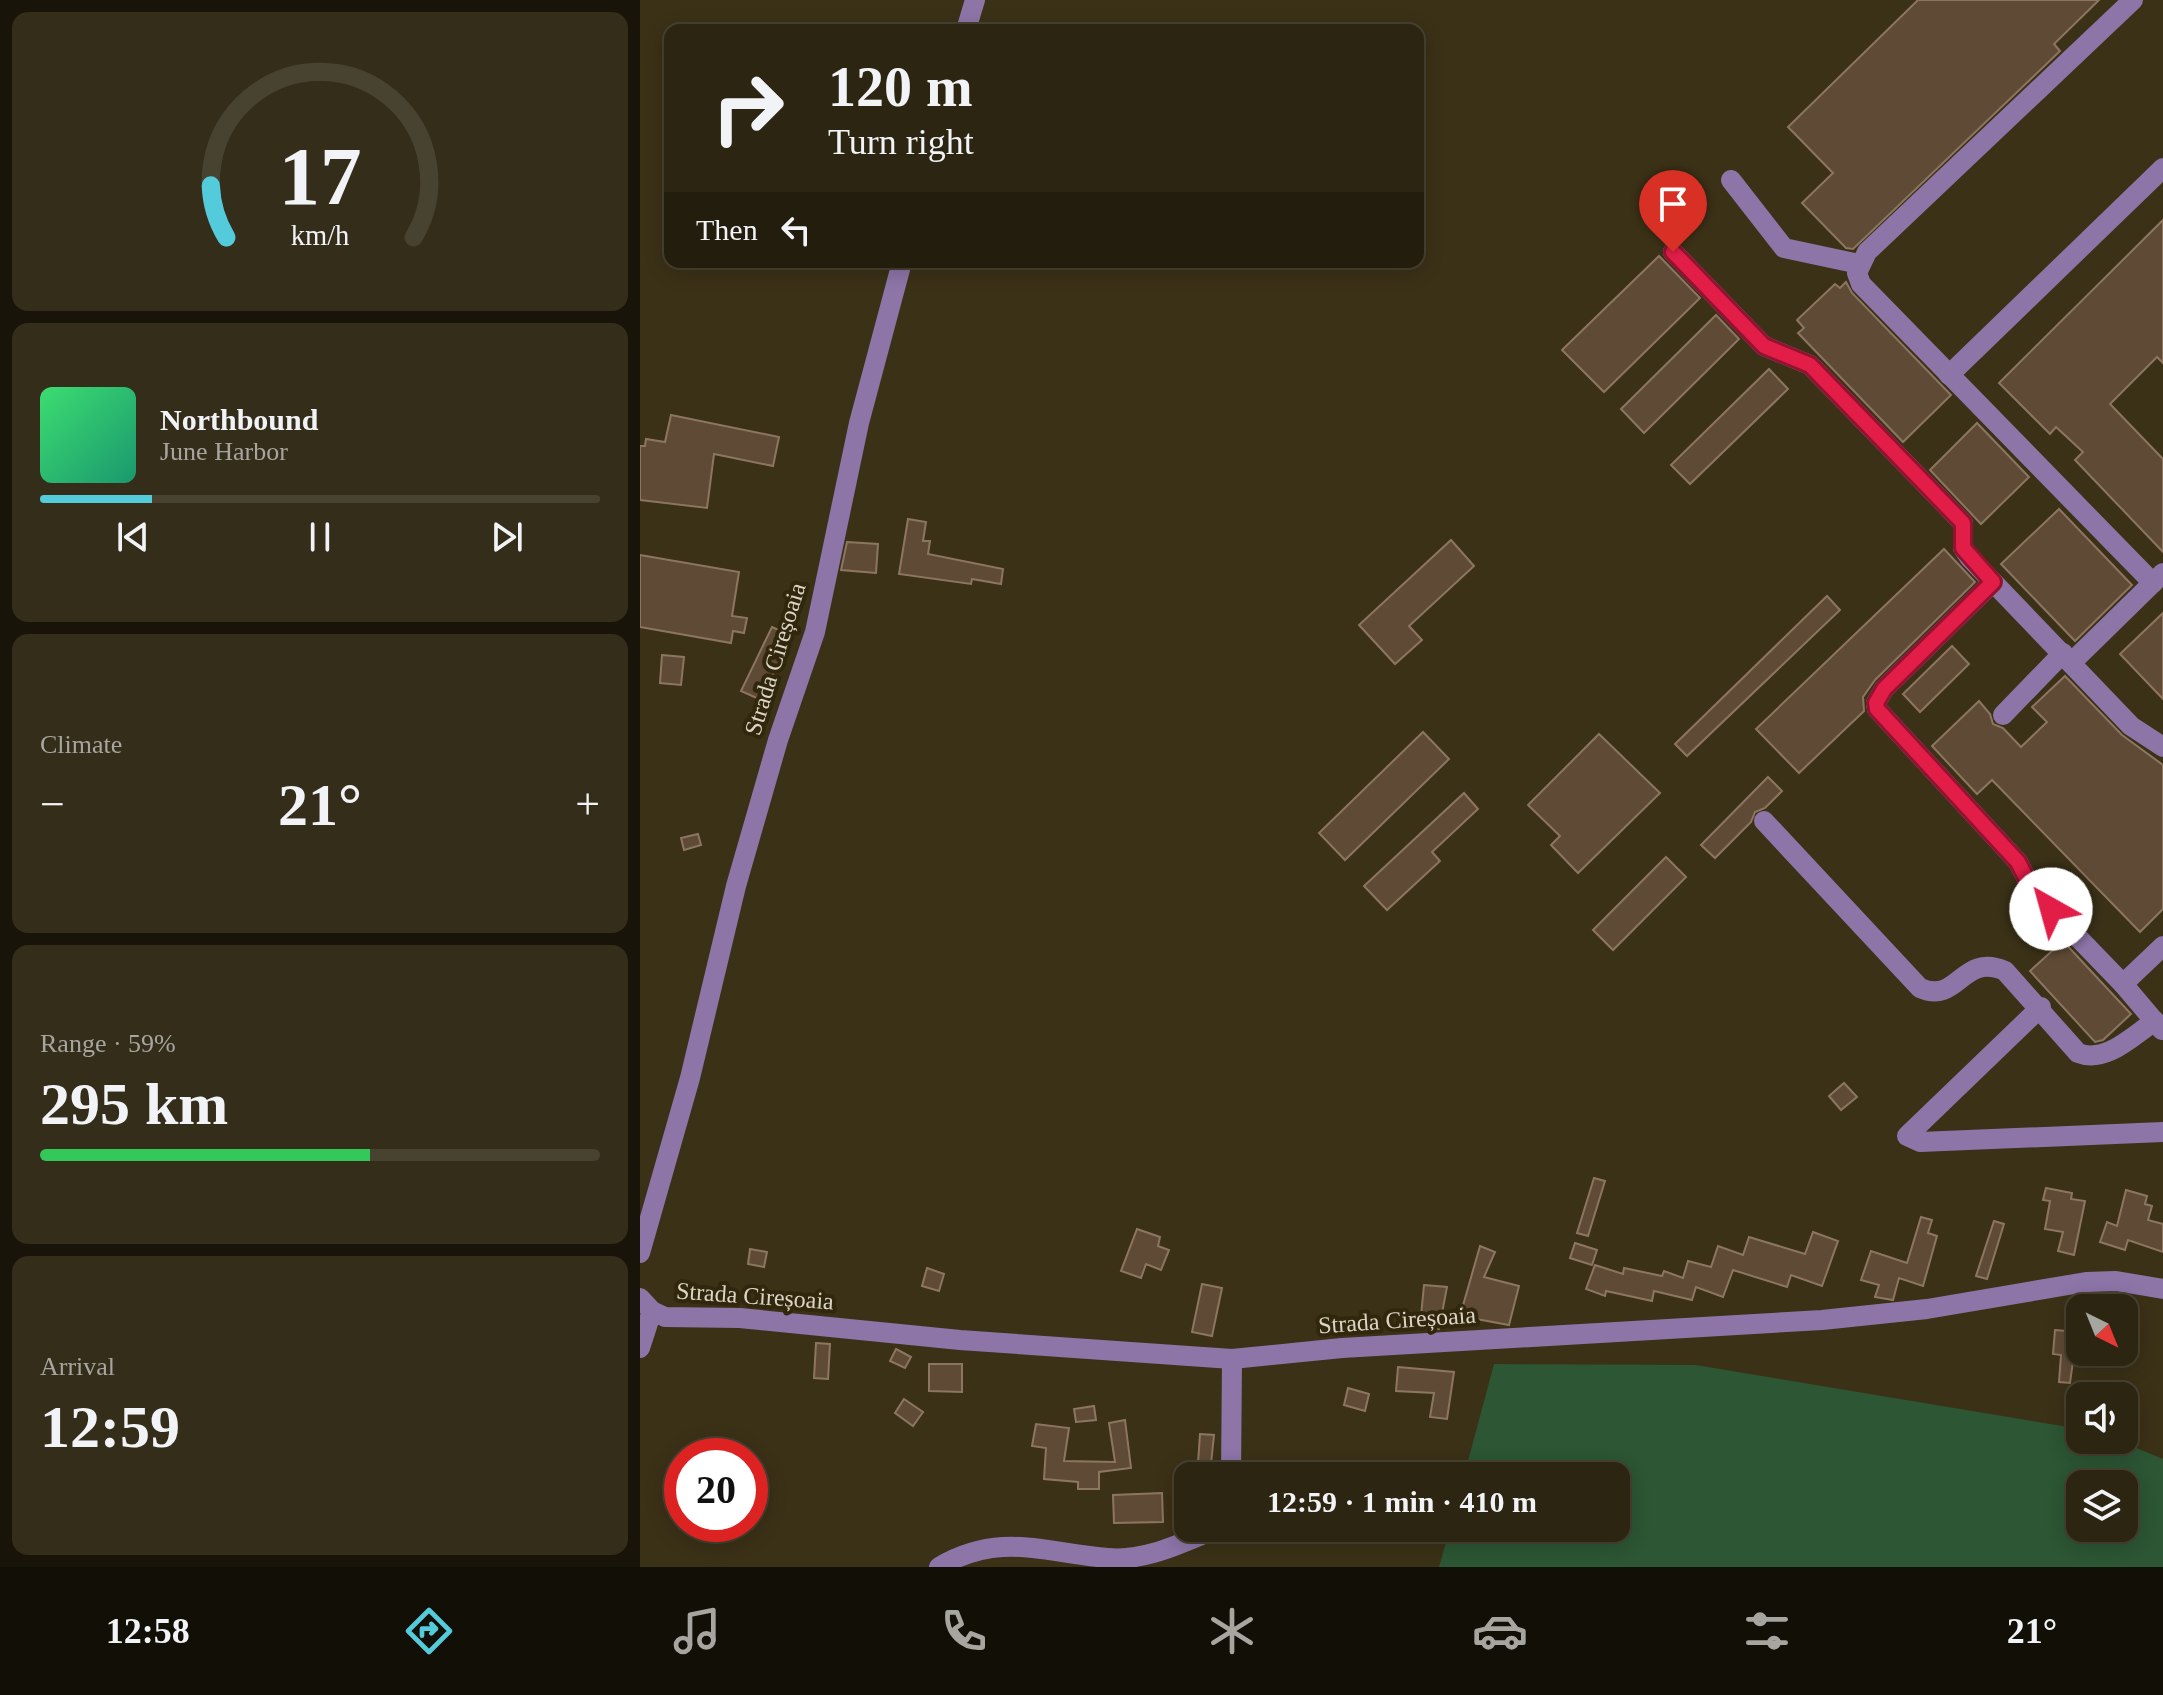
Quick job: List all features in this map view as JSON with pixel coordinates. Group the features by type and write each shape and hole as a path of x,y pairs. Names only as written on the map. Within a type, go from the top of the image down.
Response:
{"street":[{"path":"968,24 975,0"},
{"path":"2003,715 2158,578 1949,375 1861,284 1857,273 1867,252 2133,0"},
{"path":"1949,375 2163,168"},
{"path":"1731,180 1784,248 1859,264"},
{"path":"1673,252 1764,346 1810,365 1963,523 1963,548 1993,582 2131,726 2155,738 2163,747"},
{"name":"Strada Cireșoaia","path":"640,1253 690,1078 736,886 778,740 815,632 859,423 900,268"},
{"path":"1764,821 1920,988 1931,993 1943,992 1971,969 1989,964 2005,971 2041,1007 2078,1053 2090,1058 2106,1054 2159,1026 2033,891 2018,862 1877,709 1876,703 1884,689 1993,582"},
{"path":"2123,984 2163,946"},
{"path":"2041,1007 1907,1136 1911,1140 2163,1132"},
{"name":"Strada Cireșoaia","path":"646,1305 665,1317 740,1318 960,1340 1232,1359 1357,1347 1822,1320 1927,1309 2086,1282 2116,1281 2163,1289"},
{"path":"640,1348 646,1305"},
{"path":"1231,1462 1232,1359"},
{"path":"939,1567 985,1548 1009,1545 1110,1559 1142,1557 1182,1542"}],"green space":[{"path":"1494,1364 1696,1365 2066,1427 2066,1454 2138,1454 2138,1449 2163,1459 2163,1567 1439,1567 1446,1542 1630,1542 1630,1462 1468,1462"}],"building":[{"path":"1918,0 2099,0 2054,44 2060,51 1853,249 1846,248 1802,203 1833,173 1788,127"},
{"path":"2163,220 2163,363 2157,357 2110,404 2163,459 2163,552 2075,460 2083,452 2056,427 2050,434 1999,383"},
{"path":"1659,256 1700,298 1604,392 1562,350"},
{"path":"1846,282 1852,293 1951,395 1903,442 1798,333 1804,328 1797,320 1835,284 1840,288"},
{"path":"1716,315 1739,339 1644,433 1621,409"},
{"path":"1769,369 1788,389 1690,484 1671,465"},
{"path":"671,415 779,437 773,466 714,454 707,508 640,500 640,446 645,446 646,439 665,442"},
{"path":"1977,423 2029,477 1981,524 1930,470"},
{"path":"2059,509 2132,585 2075,641 2001,564"},
{"path":"908,519 926,522 923,541 930,541 928,554 1003,569 1001,584 972,579 971,584 899,574"},
{"path":"1451,540 1474,566 1409,626 1422,640 1395,664 1359,625"},
{"path":"847,542 878,544 876,573 841,570"},
{"path":"1944,549 1975,582 1875,680 1863,697 1864,711 1799,773 1756,729"},
{"path":"640,555 739,572 732,616 747,618 744,633 733,631 731,643 640,627"},
{"path":"1827,596 1840,610 1687,756 1675,744"},
{"path":"2163,613 2163,699 2120,654"},
{"path":"772,627 791,636 761,700 741,691"},
{"path":"1952,646 1969,664 1920,712 1903,694"},
{"path":"662,655 684,657 681,685 660,683"},
{"path":"2065,676 2122,735 2163,765 2163,909 2140,932 1992,780 1977,794 1932,746 1979,701 1990,714 1993,724 2003,728 2021,747 2047,722 2032,707"},
{"path":"1423,732 1449,759 1345,860 1319,833"},
{"path":"1599,734 1660,793 1578,873 1551,845 1560,836 1528,805"},
{"path":"1768,777 1782,791 1765,808 1755,812 1751,822 1715,858 1701,845"},
{"path":"1464,793 1478,809 1432,852 1440,861 1387,910 1364,886"},
{"path":"698,834 701,845 684,850 681,838"},
{"path":"1666,857 1686,877 1613,950 1593,930"},
{"path":"2063,941 2131,1014 2103,1040 2095,1042 2030,971"},
{"path":"1844,1083 1857,1097 1841,1110 1829,1096"},
{"path":"1594,1178 1605,1181 1588,1236 1577,1233"},
{"path":"2046,1188 2072,1193 2071,1199 2085,1201 2074,1255 2058,1251 2063,1232 2045,1229 2050,1201 2043,1200"},
{"path":"2126,1190 2147,1196 2145,1204 2152,1206 2148,1220 2163,1224 2163,1252 2128,1240 2125,1250 2100,1242 2107,1222 2117,1226"},
{"path":"1921,1217 1932,1220 1928,1233 1937,1236 1923,1286 1899,1278 1893,1300 1875,1297 1879,1285 1861,1280 1871,1251 1907,1263"},
{"path":"1994,1221 2004,1224 1987,1279 1976,1276"},
{"path":"1137,1229 1160,1237 1158,1246 1169,1250 1161,1270 1146,1264 1141,1278 1121,1271"},
{"path":"1813,1232 1838,1241 1822,1286 1791,1275 1787,1287 1733,1270 1723,1297 1696,1287 1692,1300 1654,1291 1652,1301 1606,1291 1605,1296 1586,1289 1595,1265 1623,1274 1624,1268 1662,1276 1664,1271 1683,1278 1688,1261 1711,1267 1718,1246 1743,1255 1749,1237 1805,1254"},
{"path":"1575,1243 1597,1250 1592,1265 1570,1258"},
{"path":"1480,1246 1495,1252 1484,1277 1519,1286 1509,1325 1460,1316"},
{"path":"750,1249 767,1252 764,1267 748,1264"},
{"path":"927,1268 944,1274 939,1291 922,1286"},
{"path":"1202,1284 1222,1288 1212,1336 1192,1332"},
{"path":"1424,1285 1447,1287 1439,1329 1414,1328 1415,1316 1421,1316"},
{"path":"2055,1330 2066,1331 2066,1366 2072,1366 2070,1382 2059,1382 2061,1355 2053,1354"},
{"path":"816,1343 830,1344 828,1379 814,1378"},
{"path":"896,1349 911,1357 905,1368 890,1361"},
{"path":"929,1364 962,1364 962,1392 929,1391"},
{"path":"1398,1367 1454,1372 1447,1419 1430,1417 1434,1393 1396,1391"},
{"path":"1348,1388 1369,1394 1365,1411 1344,1405"},
{"path":"904,1399 923,1412 913,1426 895,1413"},
{"path":"1094,1406 1096,1420 1076,1422 1074,1409"},
{"path":"1125,1420 1131,1468 1099,1472 1099,1489 1078,1489 1078,1482 1044,1479 1046,1448 1032,1446 1036,1424 1069,1428 1064,1461 1115,1462 1109,1423"},
{"path":"1200,1434 1214,1435 1211,1462 1198,1462"},
{"path":"1162,1493 1163,1522 1114,1523 1113,1495"}],"route":[{"path":"1673,252 1764,346 1782,355 1803,359 1810,365 1963,523 1963,548 1993,582 1884,689 1876,703 1877,709 2018,862 2033,891 2051,909"}]}
